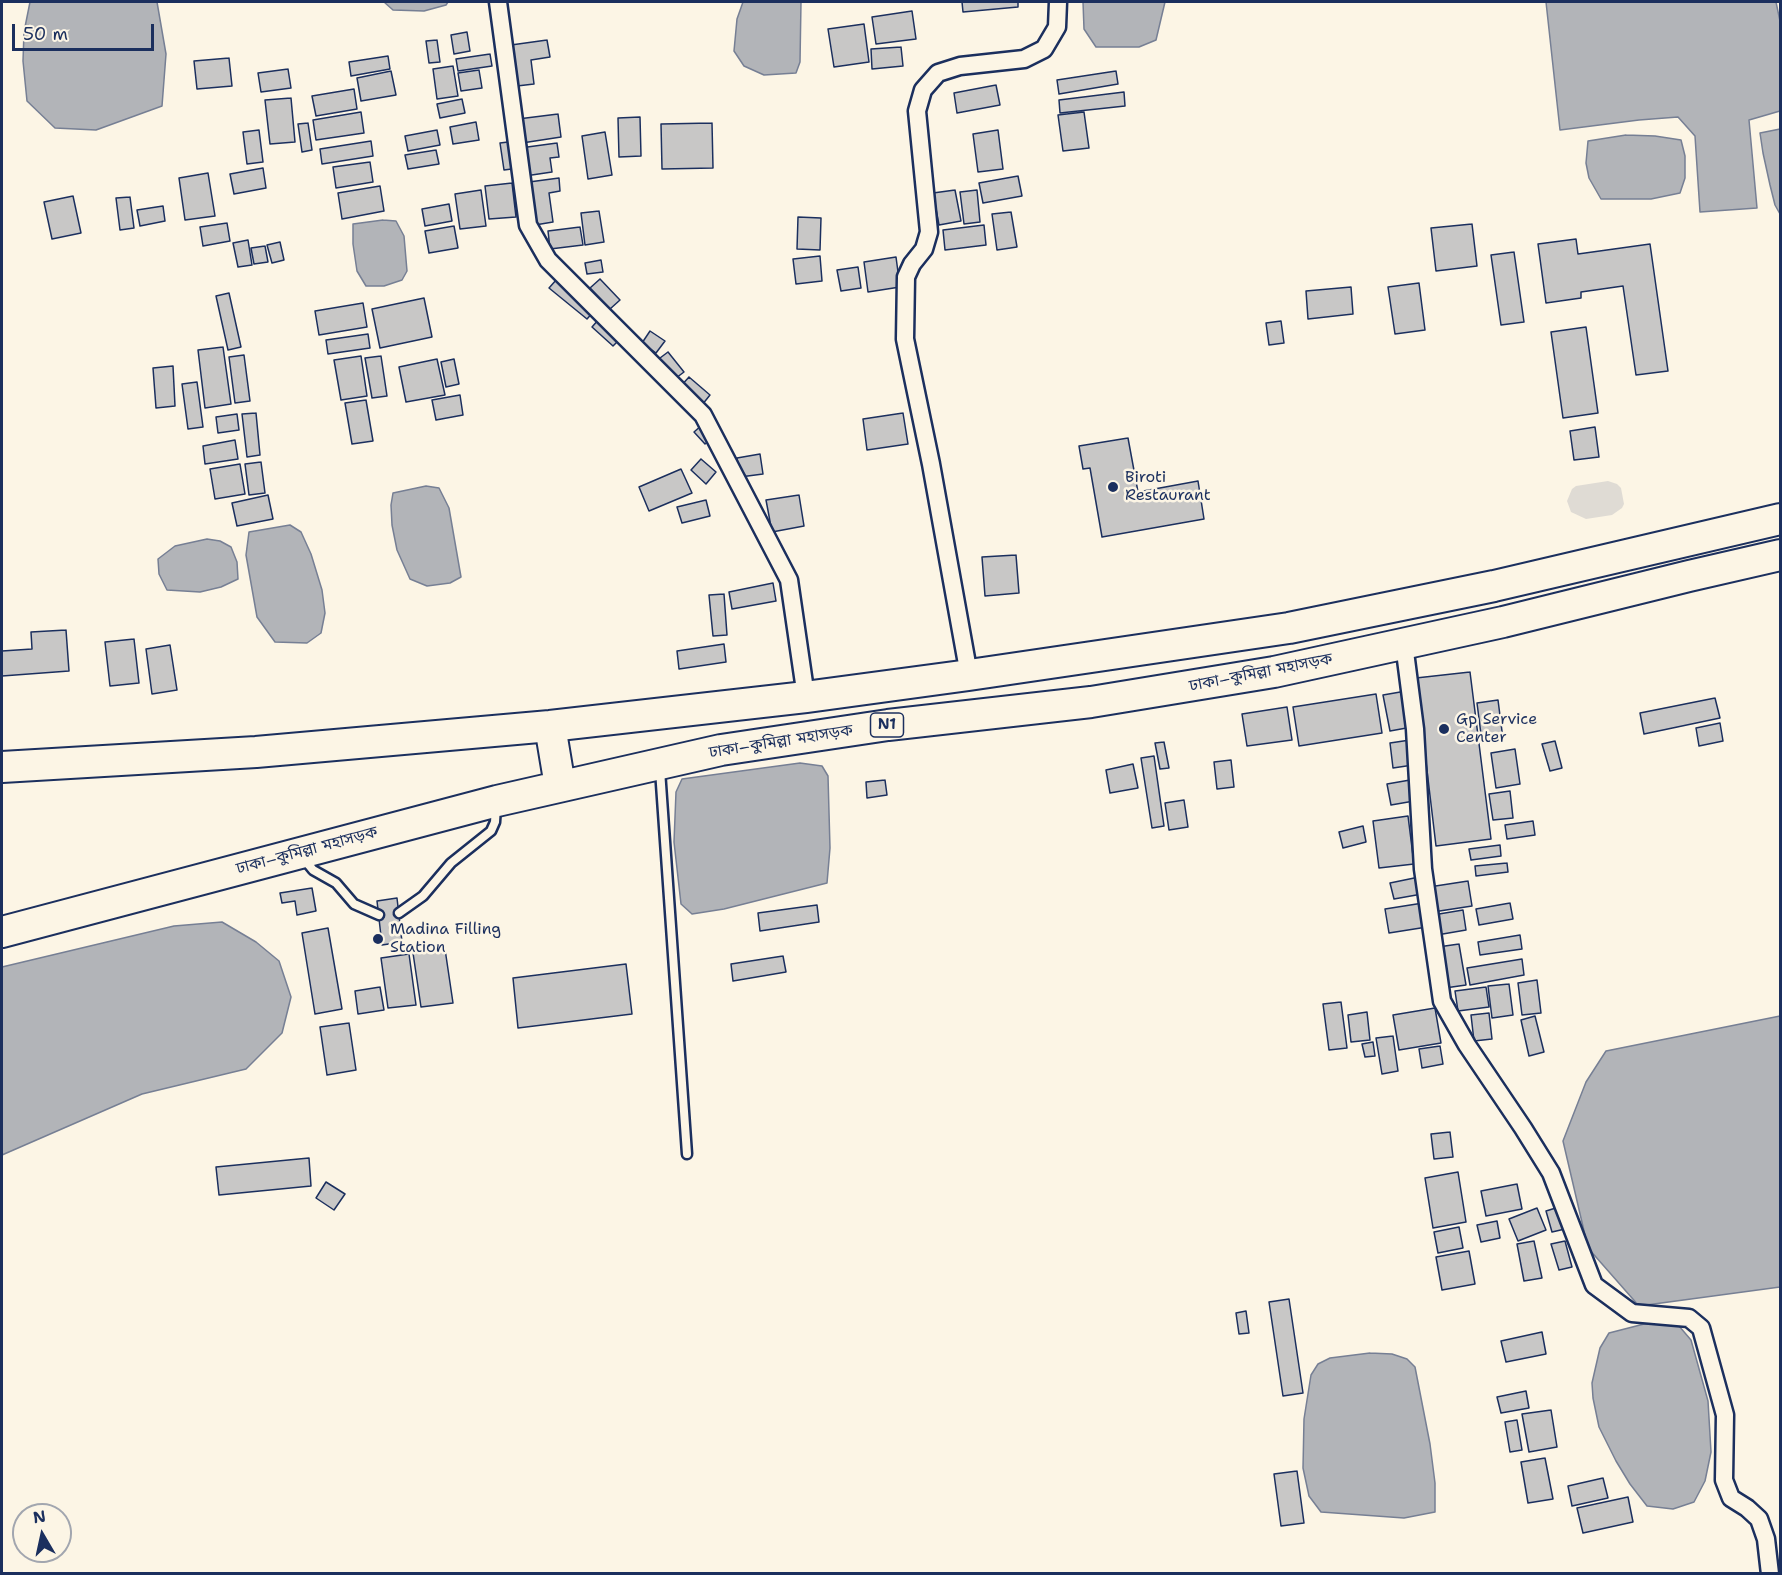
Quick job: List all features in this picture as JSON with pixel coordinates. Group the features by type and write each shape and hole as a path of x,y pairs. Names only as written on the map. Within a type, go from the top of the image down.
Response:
{"highway":[{"path":"2,767 256,752 550,726 806,697 969,675 1290,628 1494,586 1780,519"},
{"path":"1680,543 1689,576"},
{"name":"ঢাকা–কুমিল্লা মহাসড়ক","path":"2,932 497,801 721,750 888,725 1102,700 1274,672 1503,622 1780,555"},
{"path":"550,726 560,786"}],"street":[{"path":"498,2 528,225 548,260 703,414 789,580 806,697"},
{"path":"969,675 932,464 905,339 906,277 912,264 924,249 929,232 917,111 923,90 938,73 960,66 1024,59 1044,49 1057,27 1058,2"},
{"path":"1404,644 1415,729 1422,869 1442,1001 1467,1045 1551,1173 1594,1285 1632,1313 1689,1318 1701,1328 1725,1415 1724,1480 1731,1498 1759,1519 1766,1539 1770,1574"}],"lane":[{"path":"660,764 687,1154"},
{"path":"399,913 423,896 451,863 491,831 495,822 497,801"},
{"path":"299,852 314,870 336,883 354,904 379,915"}],"shaded area":[{"path":"30,2 157,2 166,54 162,106 96,130 55,128 27,101 23,61 24,32"},
{"path":"384,2 448,2 446,5 424,11 393,10"},
{"path":"743,2 801,2 800,62 796,73 764,75 744,66 734,51 737,19"},
{"path":"1083,2 1165,2 1156,40 1139,47 1096,47 1084,29"},
{"path":"1546,2 1776,2 1780,21 1780,111 1749,120 1757,208 1700,212 1695,136 1678,117 1560,130"},
{"path":"1780,129 1780,214 1770,185 1760,133"},
{"path":"1626,135 1681,140 1685,156 1685,178 1680,193 1651,199 1601,199 1589,178 1586,163 1588,141"},
{"path":"383,220 396,221 404,236 407,271 402,280 384,286 366,286 357,271 353,224"},
{"path":"1608,481 1621,488 1624,504 1622,508 1612,515 1586,519 1571,512 1567,501 1572,489 1576,486"},
{"path":"426,486 439,488 449,508 461,577 450,583 427,586 410,579 397,550 391,505 393,493"},
{"path":"290,525 301,532 311,554 322,590 325,613 321,633 307,643 275,642 257,617 246,555 249,532"},
{"path":"207,539 220,541 231,547 237,562 238,579 221,587 200,592 167,590 159,574 158,559 175,546"},
{"path":"800,763 822,766 828,776 830,848 827,883 724,909 692,914 681,904 674,842 676,792 682,779"},
{"path":"222,922 256,942 279,961 291,997 282,1033 246,1069 142,1094 2,1155 2,967 174,926"},
{"path":"1780,1016 1780,1287 1639,1306 1588,1248 1563,1141 1586,1082 1606,1051"},
{"path":"1663,1323 1679,1326 1691,1340 1708,1401 1711,1452 1705,1481 1694,1502 1673,1509 1647,1506 1630,1484 1599,1427 1592,1383 1600,1348 1609,1333 1644,1324"},
{"path":"1370,1353 1392,1354 1407,1359 1415,1367 1430,1444 1435,1483 1435,1512 1404,1518 1321,1512 1309,1496 1303,1468 1304,1419 1311,1375 1318,1364 1330,1358"}],"building":[{"path":"962,2 1018,2 1018,7 963,12"},
{"path":"912,11 916,39 876,44 872,17"},
{"path":"864,24 869,62 834,67 828,29"},
{"path":"467,32 470,51 454,54 451,35"},
{"path":"437,40 440,62 429,63 426,41"},
{"path":"547,40 550,57 531,60 534,84 517,86 511,45"},
{"path":"901,47 903,66 872,69 871,49"},
{"path":"490,54 492,66 458,71 456,59"},
{"path":"388,56 390,69 351,76 349,62"},
{"path":"229,58 232,86 197,89 194,61"},
{"path":"453,66 458,96 437,99 433,69"},
{"path":"288,69 291,88 261,92 258,73"},
{"path":"479,70 482,88 461,91 458,73"},
{"path":"391,71 396,95 361,101 357,78"},
{"path":"1116,71 1118,84 1059,94 1057,80"},
{"path":"996,85 1000,105 957,113 954,93"},
{"path":"354,89 357,109 316,116 312,96"},
{"path":"1124,92 1125,106 1060,113 1059,100"},
{"path":"291,98 295,142 270,144 265,100"},
{"path":"462,99 465,113 440,118 437,104"},
{"path":"361,112 364,133 316,140 313,120"},
{"path":"1084,112 1089,148 1063,151 1058,115"},
{"path":"558,114 561,137 522,143 518,119"},
{"path":"640,117 641,156 619,157 618,118"},
{"path":"476,122 479,140 453,144 450,127"},
{"path":"308,123 312,150 302,152 298,124"},
{"path":"712,123 713,168 662,169 661,124"},
{"path":"259,130 263,162 247,164 243,132"},
{"path":"437,130 440,145 408,151 405,136"},
{"path":"998,130 1003,169 978,172 973,134"},
{"path":"605,132 612,175 588,179 582,136"},
{"path":"371,141 373,156 322,164 320,149"},
{"path":"516,141 519,168 504,170 500,143"},
{"path":"557,143 559,157 550,158 552,172 525,176 520,148"},
{"path":"436,150 439,164 408,169 405,155"},
{"path":"370,162 373,182 336,188 333,167"},
{"path":"263,168 266,188 234,194 230,174"},
{"path":"208,173 215,216 185,220 179,178"},
{"path":"1018,176 1022,196 983,203 979,183"},
{"path":"559,178 560,191 549,193 553,222 535,225 529,182"},
{"path":"512,183 516,217 489,219 485,186"},
{"path":"380,186 384,211 342,219 338,193"},
{"path":"481,190 486,226 460,229 455,194"},
{"path":"955,190 961,221 939,225 933,193"},
{"path":"977,190 980,222 964,224 960,192"},
{"path":"73,196 81,233 52,239 44,202"},
{"path":"130,197 134,228 120,230 116,198"},
{"path":"449,204 452,221 425,226 422,209"},
{"path":"163,206 165,221 140,226 137,210"},
{"path":"599,211 604,242 585,245 581,213"},
{"path":"1011,212 1017,247 997,250 992,214"},
{"path":"798,217 821,218 820,250 797,249"},
{"path":"227,223 230,241 203,246 200,227"},
{"path":"1472,224 1477,266 1436,271 1431,228"},
{"path":"984,225 986,245 945,250 943,230"},
{"path":"454,226 458,248 429,253 425,231"},
{"path":"580,227 583,245 550,249 548,231"},
{"path":"1576,239 1578,254 1650,244 1668,371 1636,375 1623,286 1581,292 1581,298 1546,303 1538,244"},
{"path":"248,240 252,265 238,267 233,243"},
{"path":"280,242 284,260 272,263 267,245"},
{"path":"265,246 268,262 254,264 251,248"},
{"path":"1514,252 1524,322 1501,325 1491,255"},
{"path":"820,256 822,281 796,284 793,259"},
{"path":"896,257 900,287 868,292 864,262"},
{"path":"601,260 603,272 587,274 585,263"},
{"path":"858,267 861,288 841,291 837,270"},
{"path":"557,279 595,310 587,319 549,288"},
{"path":"600,279 620,300 610,309 590,288"},
{"path":"1419,283 1425,330 1395,334 1388,287"},
{"path":"1351,287 1353,314 1308,319 1306,291"},
{"path":"229,293 241,347 228,350 216,296"},
{"path":"424,298 432,337 380,348 372,309"},
{"path":"363,303 367,327 319,335 315,311"},
{"path":"599,319 620,339 613,346 592,327"},
{"path":"1281,321 1284,343 1269,345 1266,323"},
{"path":"1586,327 1598,413 1563,418 1551,332"},
{"path":"650,331 665,341 656,353 642,343"},
{"path":"368,334 370,348 328,354 326,340"},
{"path":"223,347 231,404 205,408 198,350"},
{"path":"668,352 684,372 672,381 656,361"},
{"path":"244,355 250,401 235,403 229,357"},
{"path":"361,356 367,396 341,400 334,360"},
{"path":"381,356 387,396 372,398 365,358"},
{"path":"437,359 445,395 406,402 399,367"},
{"path":"454,359 459,384 446,387 441,362"},
{"path":"173,366 175,406 156,408 153,368"},
{"path":"689,377 710,395 702,405 680,387"},
{"path":"197,382 203,427 188,429 182,384"},
{"path":"460,395 463,415 436,420 432,400"},
{"path":"366,400 373,441 352,444 345,403"},
{"path":"256,413 260,455 247,457 242,414"},
{"path":"903,413 908,444 867,450 863,419"},
{"path":"237,414 239,430 218,433 216,417"},
{"path":"702,425 713,437 705,444 694,432"},
{"path":"1595,427 1599,457 1574,460 1570,431"},
{"path":"1128,438 1138,492 1198,481 1204,519 1102,537 1090,468 1083,469 1079,446"},
{"path":"235,440 238,459 205,464 203,446"},
{"path":"760,454 763,474 740,477 737,458"},
{"path":"701,459 716,472 706,484 691,470"},
{"path":"261,462 265,493 249,495 245,464"},
{"path":"240,464 245,494 215,499 210,469"},
{"path":"681,469 692,493 649,511 639,487"},
{"path":"268,495 273,519 237,526 232,503"},
{"path":"799,495 804,526 772,532 766,500"},
{"path":"706,500 710,516 682,523 677,507"},
{"path":"1016,555 1019,593 985,596 982,557"},
{"path":"773,583 776,601 732,609 729,592"},
{"path":"724,594 727,635 713,636 709,595"},
{"path":"66,630 69,671 2,676 2,651 32,649 31,632"},
{"path":"134,639 139,683 110,686 105,642"},
{"path":"724,644 726,662 679,669 677,651"},
{"path":"170,645 177,690 152,694 146,649"},
{"path":"1470,672 1491,839 1436,846 1416,678"},
{"path":"1406,691 1412,727 1390,731 1383,695"},
{"path":"1376,694 1382,733 1299,746 1293,707"},
{"path":"1715,698 1720,718 1644,734 1640,713"},
{"path":"1498,700 1503,739 1482,742 1477,703"},
{"path":"1287,707 1292,740 1247,746 1242,714"},
{"path":"1720,723 1723,741 1699,746 1696,728"},
{"path":"1410,740 1413,765 1393,768 1390,743"},
{"path":"1555,741 1562,768 1550,771 1542,744"},
{"path":"1164,742 1169,768 1160,769 1155,743"},
{"path":"1515,749 1520,784 1496,788 1491,753"},
{"path":"1154,756 1164,826 1152,828 1141,758"},
{"path":"1231,760 1234,787 1217,789 1214,762"},
{"path":"1133,764 1138,788 1110,793 1106,770"},
{"path":"885,780 887,795 867,798 866,782"},
{"path":"1410,780 1414,801 1391,805 1387,784"},
{"path":"1510,791 1513,818 1493,820 1489,794"},
{"path":"1184,800 1188,827 1169,830 1165,803"},
{"path":"1408,816 1414,864 1379,868 1373,821"},
{"path":"1533,821 1535,835 1507,839 1505,825"},
{"path":"1363,826 1366,842 1343,848 1339,832"},
{"path":"1500,845 1501,856 1471,860 1469,849"},
{"path":"1507,863 1508,872 1476,876 1475,866"},
{"path":"1419,877 1422,894 1394,899 1390,883"},
{"path":"1468,881 1472,906 1433,912 1429,887"},
{"path":"312,888 316,911 297,915 295,901 282,903 280,893"},
{"path":"397,898 402,942 382,945 377,901"},
{"path":"1423,903 1427,927 1389,933 1385,909"},
{"path":"1510,903 1513,919 1479,925 1476,909"},
{"path":"817,905 819,922 760,931 758,913"},
{"path":"1463,910 1466,930 1437,935 1433,915"},
{"path":"328,928 342,1009 315,1014 302,933"},
{"path":"1520,935 1522,949 1480,955 1478,942"},
{"path":"1459,944 1466,985 1445,988 1438,947"},
{"path":"445,949 453,1003 421,1007 413,953"},
{"path":"409,954 416,1005 388,1008 381,958"},
{"path":"783,956 786,972 733,981 731,964"},
{"path":"1522,959 1524,975 1470,985 1467,968"},
{"path":"626,964 632,1014 518,1028 513,978"},
{"path":"1537,980 1541,1013 1522,1015 1518,983"},
{"path":"1509,984 1513,1015 1492,1018 1488,986"},
{"path":"380,987 384,1010 358,1014 355,991"},
{"path":"1486,987 1489,1007 1458,1011 1455,991"},
{"path":"1341,1002 1347,1048 1329,1050 1323,1004"},
{"path":"1435,1008 1441,1043 1399,1050 1393,1015"},
{"path":"1367,1012 1370,1040 1351,1042 1348,1015"},
{"path":"1489,1013 1492,1039 1474,1041 1471,1015"},
{"path":"1535,1016 1544,1052 1529,1056 1521,1020"},
{"path":"349,1023 356,1070 327,1075 320,1027"},
{"path":"1393,1036 1398,1071 1382,1074 1376,1038"},
{"path":"1373,1042 1375,1056 1365,1057 1362,1044"},
{"path":"1440,1046 1443,1064 1422,1068 1419,1049"},
{"path":"1450,1132 1453,1157 1434,1159 1431,1134"},
{"path":"309,1158 311,1186 219,1195 216,1167"},
{"path":"1458,1172 1466,1222 1433,1228 1425,1178"},
{"path":"326,1182 345,1194 334,1210 316,1198"},
{"path":"1517,1184 1522,1209 1486,1216 1481,1191"},
{"path":"1559,1207 1565,1229 1552,1232 1546,1211"},
{"path":"1537,1208 1546,1230 1518,1241 1509,1219"},
{"path":"1497,1221 1500,1238 1481,1242 1477,1225"},
{"path":"1459,1227 1463,1248 1438,1253 1434,1232"},
{"path":"1534,1241 1542,1278 1524,1281 1517,1244"},
{"path":"1565,1241 1572,1267 1559,1270 1551,1244"},
{"path":"1469,1251 1475,1284 1442,1290 1436,1257"},
{"path":"1289,1299 1303,1393 1283,1396 1269,1302"},
{"path":"1246,1311 1249,1333 1239,1334 1236,1313"},
{"path":"1542,1332 1546,1354 1506,1362 1501,1341"},
{"path":"1526,1391 1529,1408 1501,1413 1497,1397"},
{"path":"1551,1410 1557,1447 1529,1452 1522,1414"},
{"path":"1517,1420 1522,1450 1510,1452 1505,1422"},
{"path":"1545,1458 1553,1499 1528,1503 1521,1462"},
{"path":"1297,1471 1304,1523 1281,1526 1274,1474"},
{"path":"1603,1478 1608,1498 1572,1506 1568,1486"},
{"path":"1628,1497 1633,1522 1583,1533 1577,1508"}],"place":[{"name":"Biroti Restaurant","path":"1113,487"},
{"name":"Gp Service Center","path":"1444,729"},
{"name":"Madina Filling Station","path":"378,939"}]}
